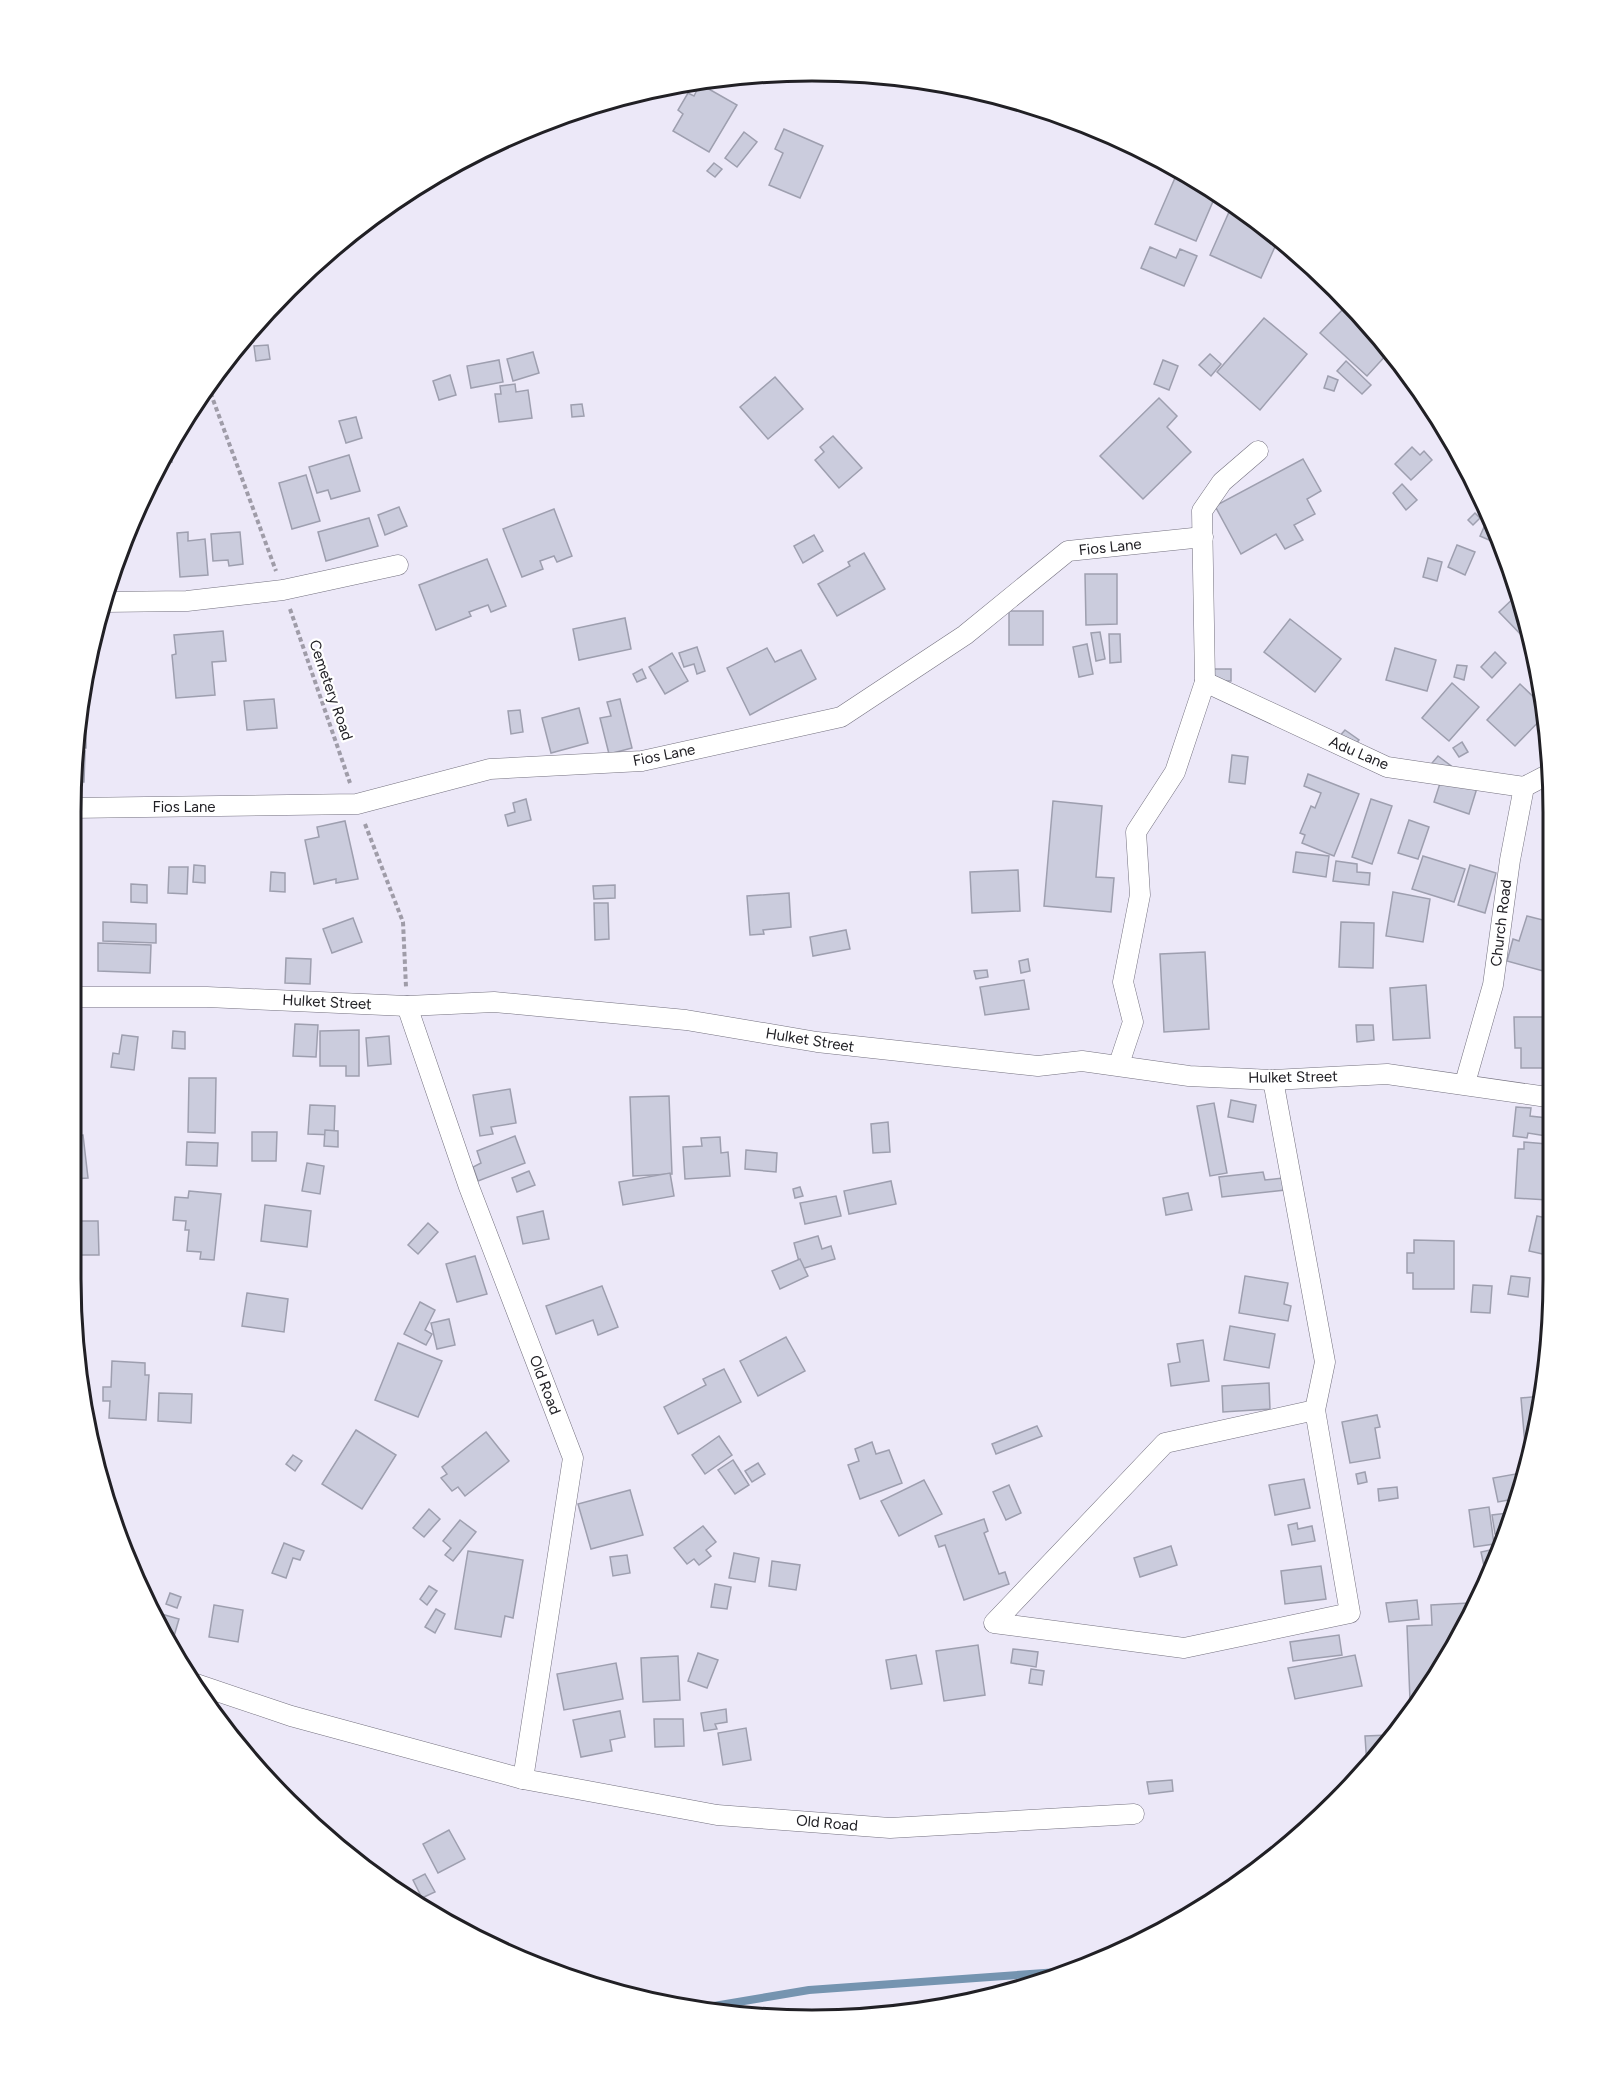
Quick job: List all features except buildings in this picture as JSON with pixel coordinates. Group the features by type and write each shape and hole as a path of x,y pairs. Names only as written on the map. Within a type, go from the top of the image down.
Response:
{"street":[{"path":"1119,1064 1133,1022 1123,982 1140,895 1136,832 1175,772 1205,682 1202,511 1222,482 1258,451"},
{"name":"Fios Lane","path":"81,808 357,804 490,769 642,760 841,717 965,635 1068,551 1203,537"},
{"path":"112,602 187,601 283,590 398,564"},
{"name":"Adu Lane","path":"1205,682 1387,767 1524,787"},
{"path":"1524,787 1542,778"},
{"name":"Church Road","path":"1465,1083 1493,985 1510,860 1524,787"},
{"name":"Hulket Street","path":"81,997 207,997 407,1006 494,1002 686,1020 923,1055 1038,1066 1082,1061 1119,1064 1189,1076 1273,1080 1387,1074 1465,1083 1543,1096"},
{"name":"Old Road","path":"407,1006 469,1187 573,1458 523,1779"},
{"path":"1273,1080 1325,1362 1315,1410 1350,1613 1184,1648 994,1623 1165,1443 1315,1410"},
{"name":"Old Road","path":"206,1687 291,1716 523,1779 717,1815 890,1828 1134,1814"}],"path":[{"name":"Cemetery Road","path":"212,396 283,590 357,804 403,922 407,1006"}],"waterway":[{"path":"723,2004 809,1990 1039,1973"}]}
